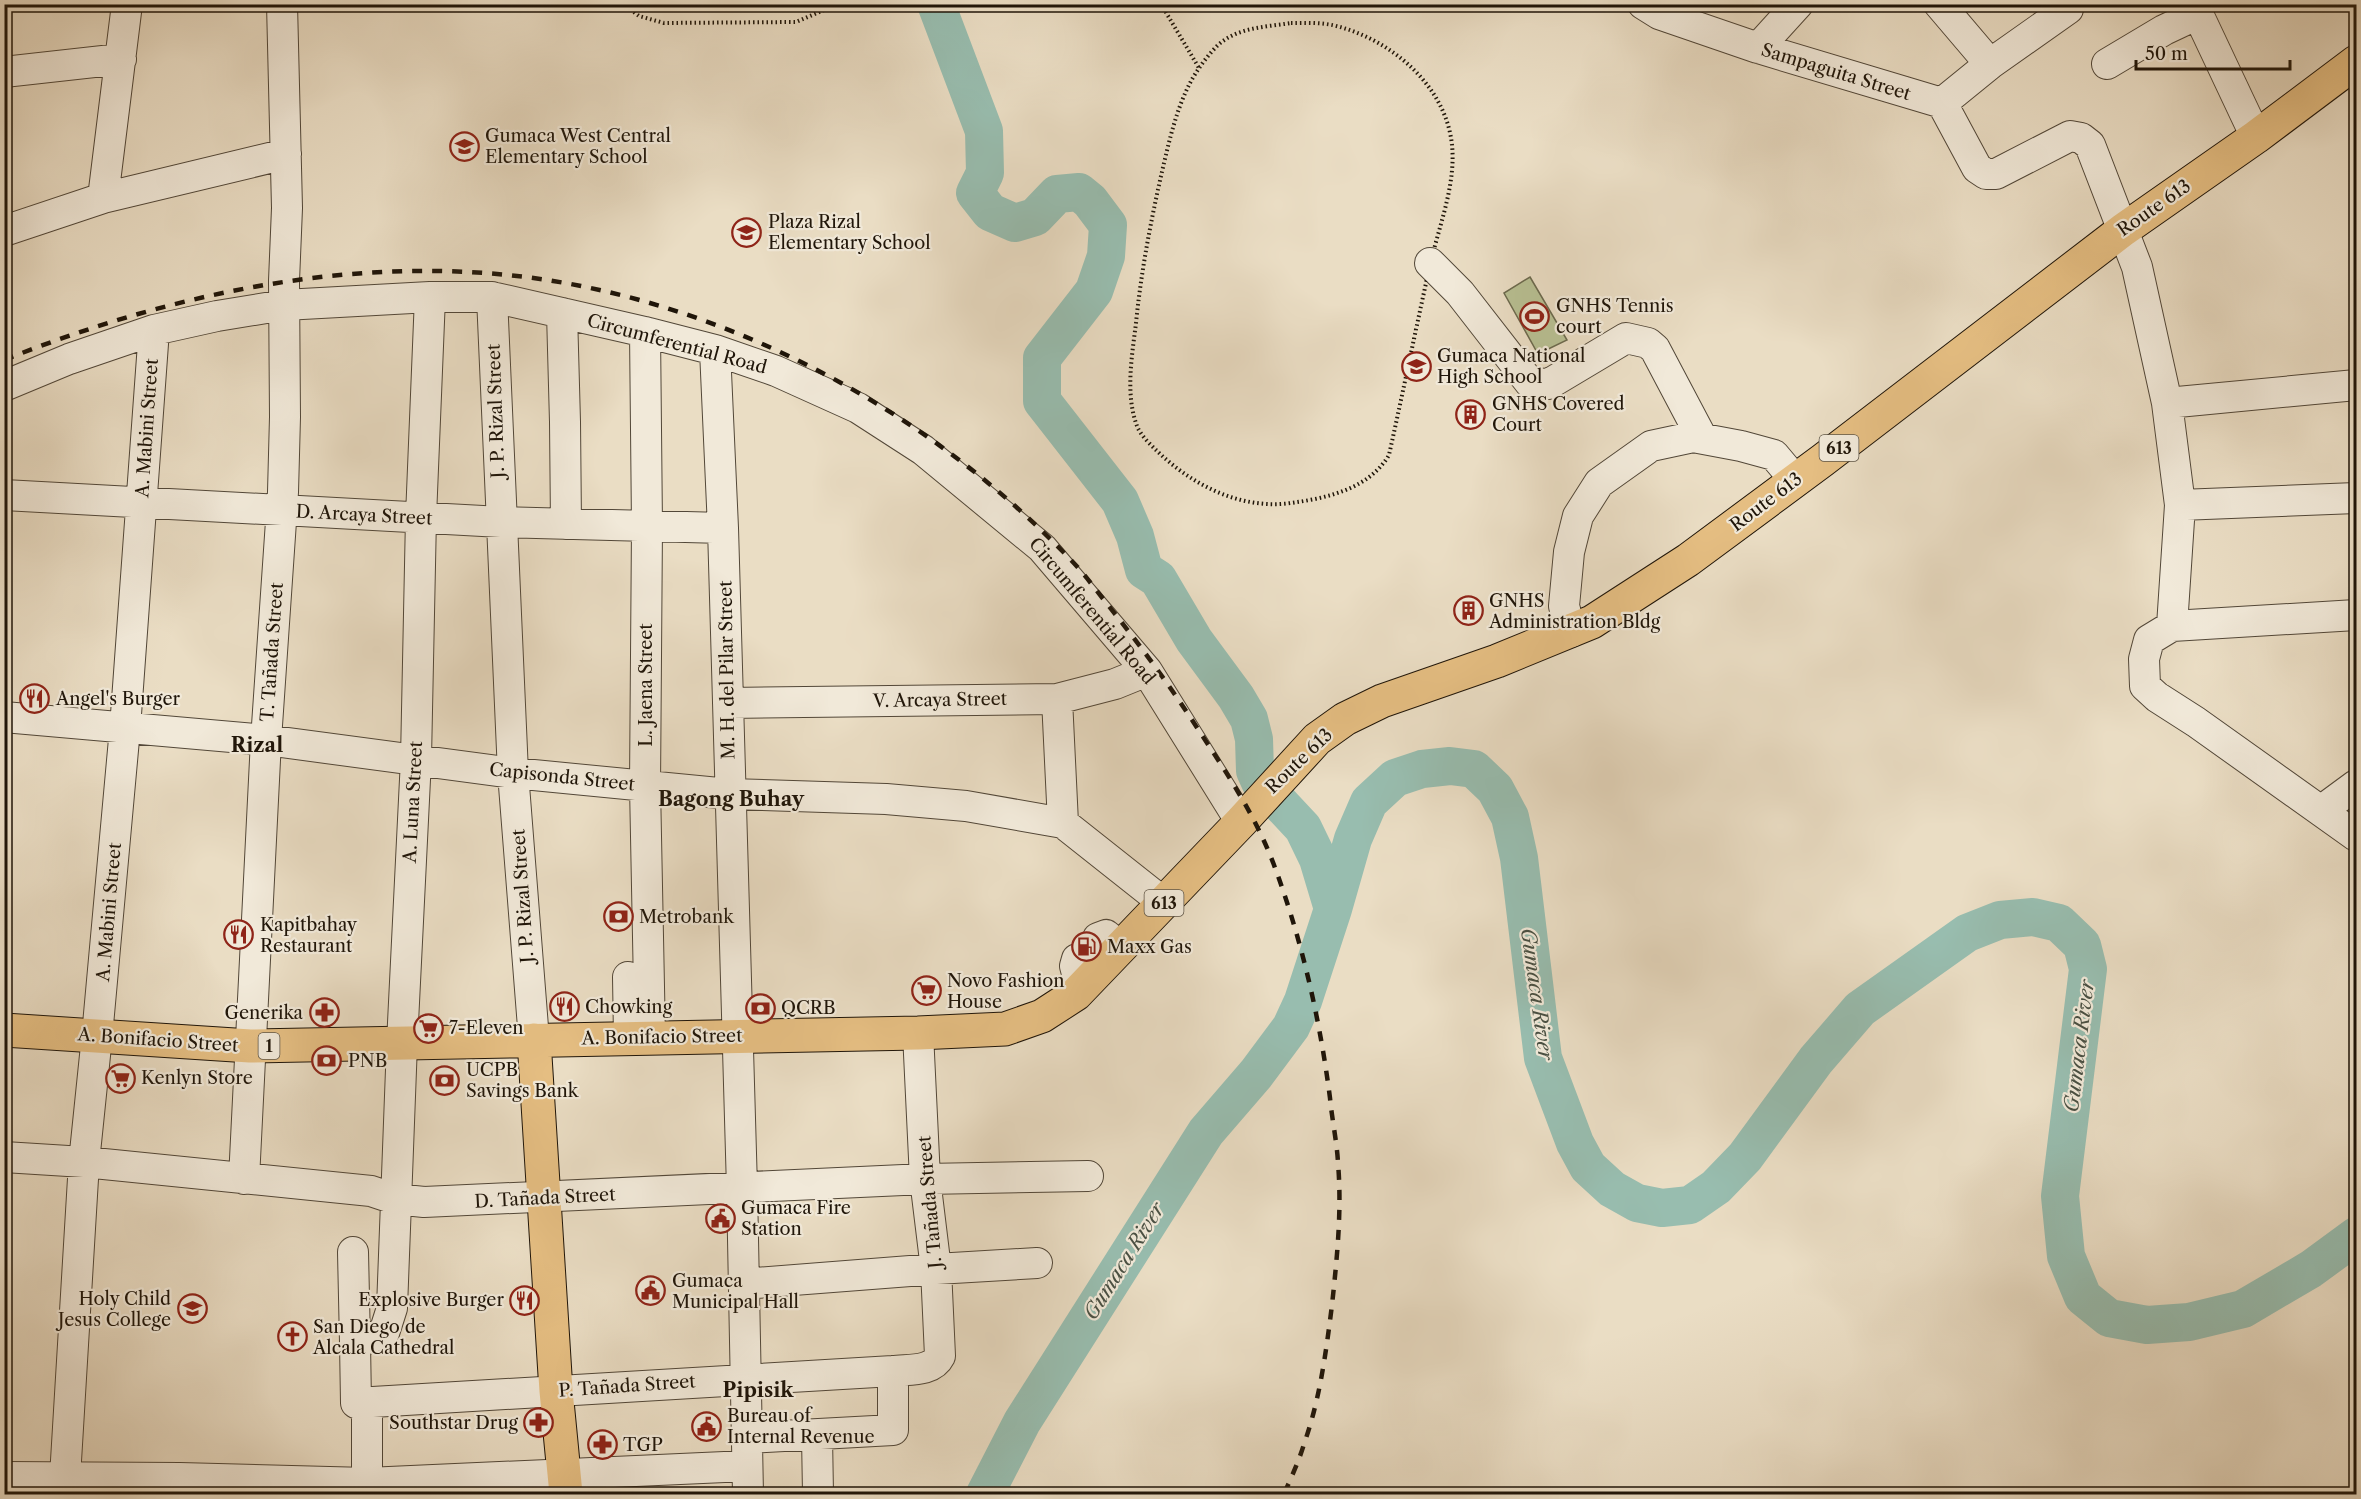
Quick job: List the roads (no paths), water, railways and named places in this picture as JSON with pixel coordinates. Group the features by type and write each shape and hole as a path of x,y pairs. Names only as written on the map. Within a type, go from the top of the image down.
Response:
{"main road":[{"name":"Route 613","path":"1262,797 1317,739 1345,719 1382,701 1497,662 1571,632 1592,622 1688,560 2123,230 2256,137 2356,62"},
{"name":"A. Bonifacio Street","path":"4,1030 250,1046 918,1033 1005,1029 1042,1016 1110,943 1164,903 1262,797"},
{"name":"J. P. Rizal Street","path":"534,1040 556,1391 565,1485"}],"street":[{"path":"103,198 127,4"},
{"name":"T. Tañada Street","path":"244,1179 266,740 282,511 287,208 282,4"},
{"name":"Sampaguita Street","path":"1643,4 1659,14 1758,48 1942,103"},
{"path":"1758,48 1798,4"},
{"path":"1939,4 1990,64"},
{"path":"2069,4 2068,9 1990,64 1942,103 1977,168 1986,174 1996,174 2070,136 2080,138 2090,145 2137,267 2167,403 2180,505 2172,626"},
{"path":"2107,64 2198,9 2256,137"},
{"path":"4,72 121,59"},
{"path":"4,231 103,198 286,154"},
{"path":"1430,263 1468,303 1530,383 1549,384 1626,338 1648,344 1655,349 1702,438"},
{"name":"Circumferential Road","path":"4,386 69,359 154,330 284,305 430,297 492,297 715,350 776,371 858,408 923,450 1042,548 1146,670 1241,822"},
{"name":"A. Luna Street","path":"355,1343 384,1333 392,1308 416,759 421,517 430,297"},
{"name":"J. P. Rizal Street","path":"492,297 513,773 534,1040"},
{"path":"562,313 566,524"},
{"name":"A. Mabini Street","path":"65,1486 84,1162 98,1036 125,728 154,330"},
{"name":"L. Jaena Street","path":"639,1037 645,786 647,526 645,332"},
{"name":"M. H. del Pilar Street","path":"715,350 723,528 729,794 738,1035 747,1466"},
{"path":"2167,403 2356,385"},
{"path":"1571,632 1564,606 1569,552 1578,516 1599,483 1651,446 1694,437 1774,455 1795,480"},
{"name":"D. Arcaya Street","path":"4,495 501,522 723,528"},
{"path":"2180,505 2356,498"},
{"path":"2356,615 2172,626 2149,640 2144,658 2145,686 2157,697 2322,810 2356,836"},
{"name":"V. Arcaya Street","path":"728,704 1057,699 1115,684 1146,670"},
{"path":"1057,699 1063,823"},
{"name":"Capisonda Street","path":"4,717 266,740 513,773 729,794 886,799 944,804 1063,823 1164,903"},
{"path":"2322,810 2356,785"},
{"path":"628,977 639,1037"},
{"name":"J. Tañada Street","path":"918,1033 926,1179 936,1269 939,1356 930,1366"},
{"name":"D. Tañada Street","path":"4,1157 84,1162 371,1191 395,1199 457,1202 926,1179 1088,1176"},
{"path":"353,1252 356,1403 367,1402 373,1487"},
{"path":"743,1284 1037,1263"},
{"name":"P. Tañada Street","path":"367,1402 893,1371 930,1366"},
{"path":"4,1477 65,1486 180,1478 373,1487 565,1485 747,1466 817,1436 893,1430 893,1371"},
{"path":"817,1436 818,1494"}],"waterway":[{"path":"936,4 984,131 985,173 975,193 990,212 1015,223 1035,217 1057,194 1079,192 1090,201 1108,225 1106,256 1094,291 1042,358 1042,401 1120,501 1135,536 1144,570 1158,579 1194,640 1236,697 1249,719 1254,739 1255,771 1260,782 1303,828 1318,859 1333,909"},
{"name":"Gumaca River","path":"985,1494 1022,1422 1206,1132 1256,1074 1291,1027 1303,1001 1353,839 1369,802 1395,778 1422,769 1450,766 1474,769 1495,789 1510,817 1519,858 1543,1058 1575,1143 1588,1167 1612,1189 1637,1203 1662,1208 1690,1205 1716,1187 1745,1157 1816,1060 1860,1009 1967,933 2000,920 2033,917 2059,923 2082,945 2088,969 2060,1196 2066,1256 2083,1297 2109,1318 2147,1325 2189,1322 2243,1309 2311,1269 2356,1236"}],"railway":[{"path":"4,360 143,313 215,295 288,281 361,273 434,271 508,275 581,286 649,303 716,325 782,353 845,385 906,422 964,464 1018,509 1069,558 1128,630 1216,757 1238,792 1266,846 1284,893 1301,951 1326,1069 1337,1155 1339,1217 1325,1358 1310,1427 1284,1494"}],"place":[{"name":"Gumaca West Central Elementary School","path":"464,146"},
{"name":"Plaza Rizal Elementary School","path":"747,232"},
{"name":"GNHS Tennis court","path":"1535,316"},
{"name":"Gumaca National High School","path":"1416,366"},
{"name":"GNHS Covered Court","path":"1471,414"},
{"name":"GNHS Administration Bldg","path":"1468,611"},
{"name":"Angel's Burger","path":"35,699"},
{"name":"Metrobank","path":"618,917"},
{"name":"Kapitbahay Restaurant","path":"239,935"},
{"name":"Maxx Gas","path":"1086,947"},
{"name":"Novo Fashion House","path":"926,991"},
{"name":"Chowking","path":"564,1007"},
{"name":"QCRB","path":"760,1008"},
{"name":"Generika","path":"324,1013"},
{"name":"7-Eleven","path":"428,1028"},
{"name":"PNB","path":"327,1061"},
{"name":"Kenlyn Store","path":"120,1078"},
{"name":"UCPB Savings Bank","path":"445,1080"},
{"name":"Gumaca Fire Station","path":"720,1218"},
{"name":"Gumaca Municipal Hall","path":"651,1291"},
{"name":"Explosive Burger","path":"525,1300"},
{"name":"Holy Child Jesus College","path":"192,1309"},
{"name":"San Diego de Alcala Cathedral","path":"292,1337"},
{"name":"Southstar Drug","path":"539,1423"},
{"name":"Bureau of Internal Revenue","path":"706,1426"},
{"name":"TGP","path":"602,1445"}],"district":[{"name":"Rizal","path":"257,745"},
{"name":"Bagong Buhay","path":"731,799"},
{"name":"Pipisik","path":"758,1390"}]}
